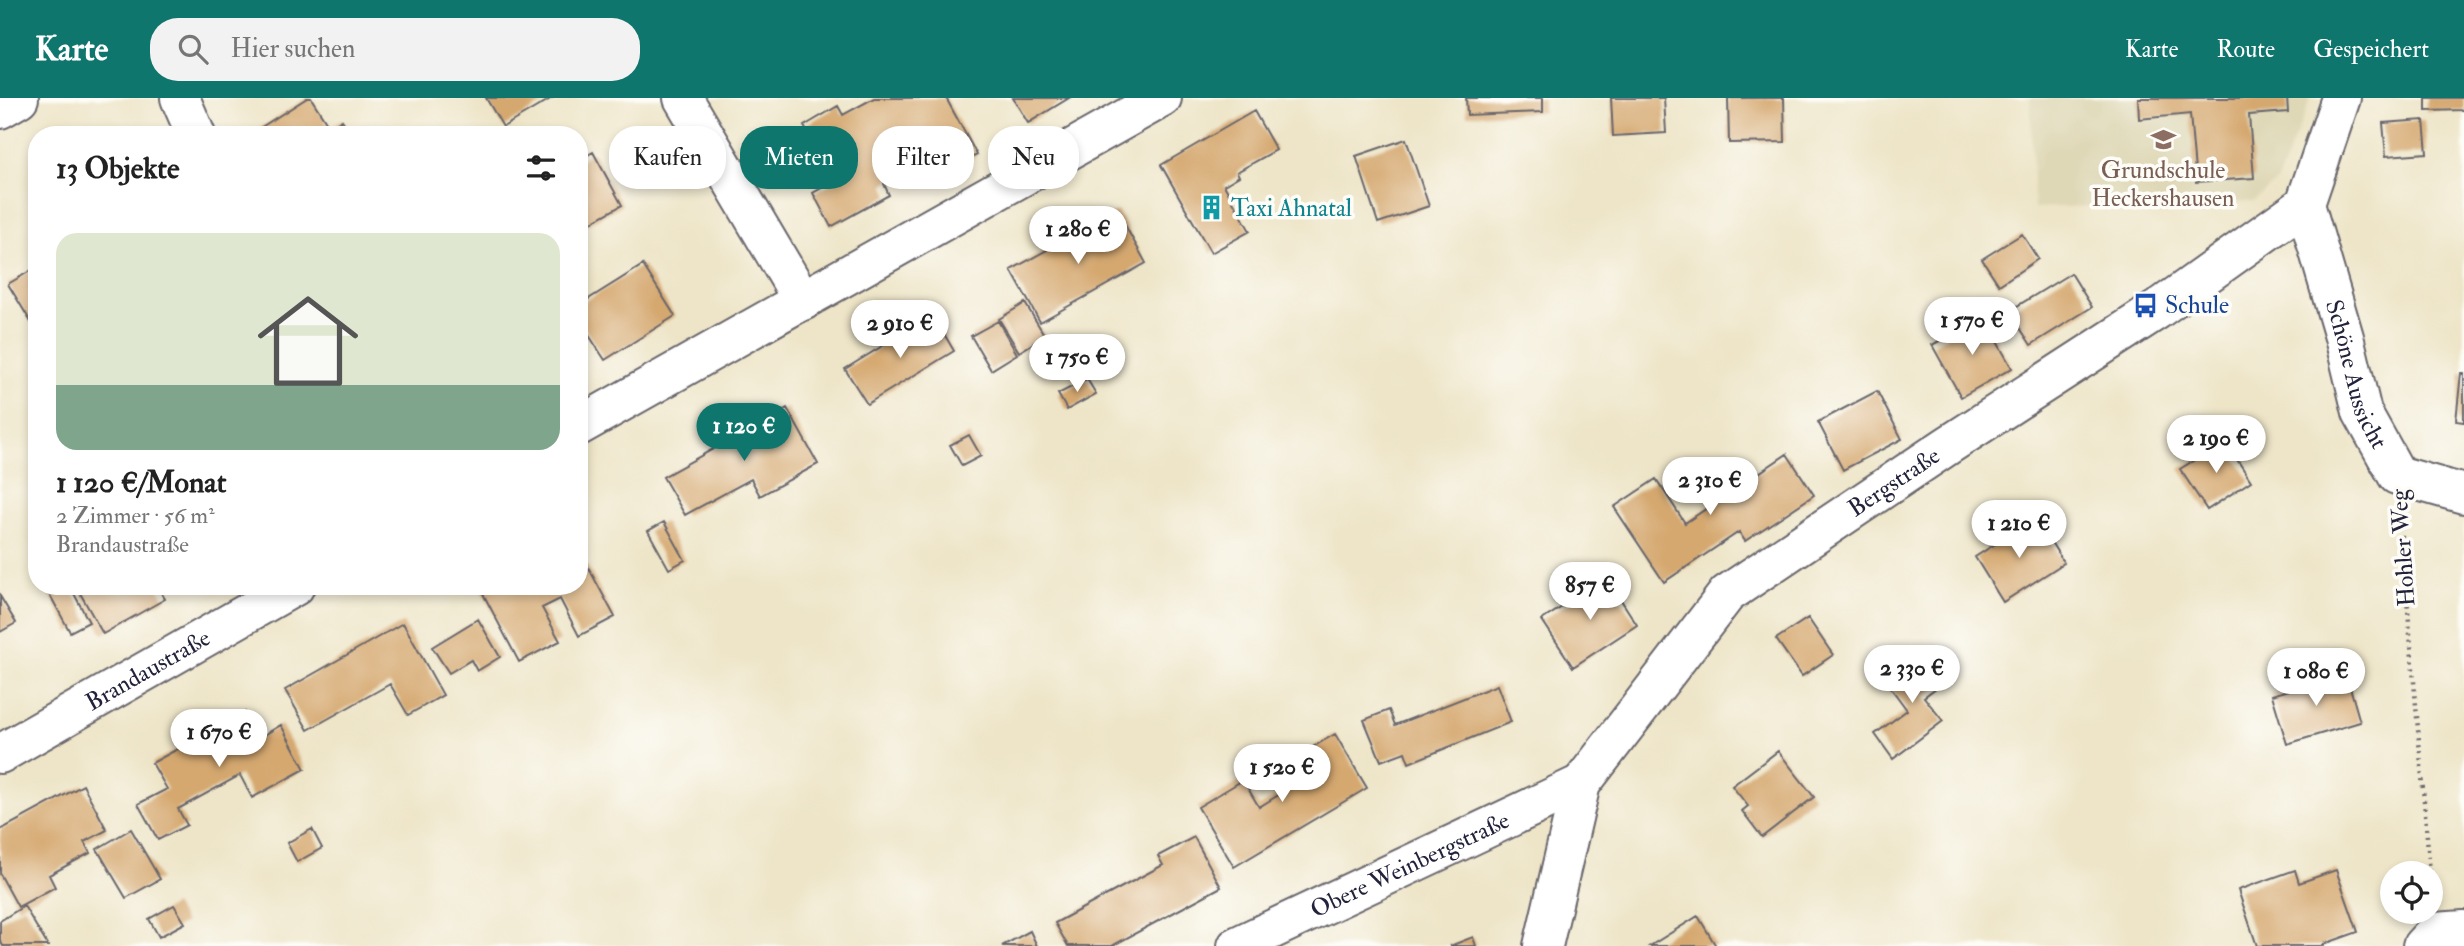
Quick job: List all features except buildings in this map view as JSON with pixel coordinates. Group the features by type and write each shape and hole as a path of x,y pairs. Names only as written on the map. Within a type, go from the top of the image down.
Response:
{"street":[{"path":"0,109 19,98"},
{"path":"180,98 192,126"},
{"path":"683,98 803,301"},
{"path":"588,421 1163,98"},
{"path":"2305,204 2341,98"},
{"name":"Schöne Aussicht","path":"2305,204 2344,337 2362,412 2397,475 2464,494"},
{"name":"Bergstraße","path":"1543,946 1581,784 1727,594 1936,453 2157,310 2305,204"},
{"name":"Brandaustraße","path":"0,754 279,595"},
{"name":"Obere Weinbergstraße","path":"1237,946 1581,784"}],"path":[{"name":"Hohler Weg","path":"2397,475 2429,861"}],"shaded area":[{"name":"Grundschule Heckershausen","path":"2030,98 2311,98 2277,181 2253,201 2034,208"}],"place":[{"name":"Grundschule Heckershausen","path":"2163,139"},
{"name":"Taxi Ahnatal","path":"1211,208"},
{"name":"Schule","path":"2145,305"}]}
